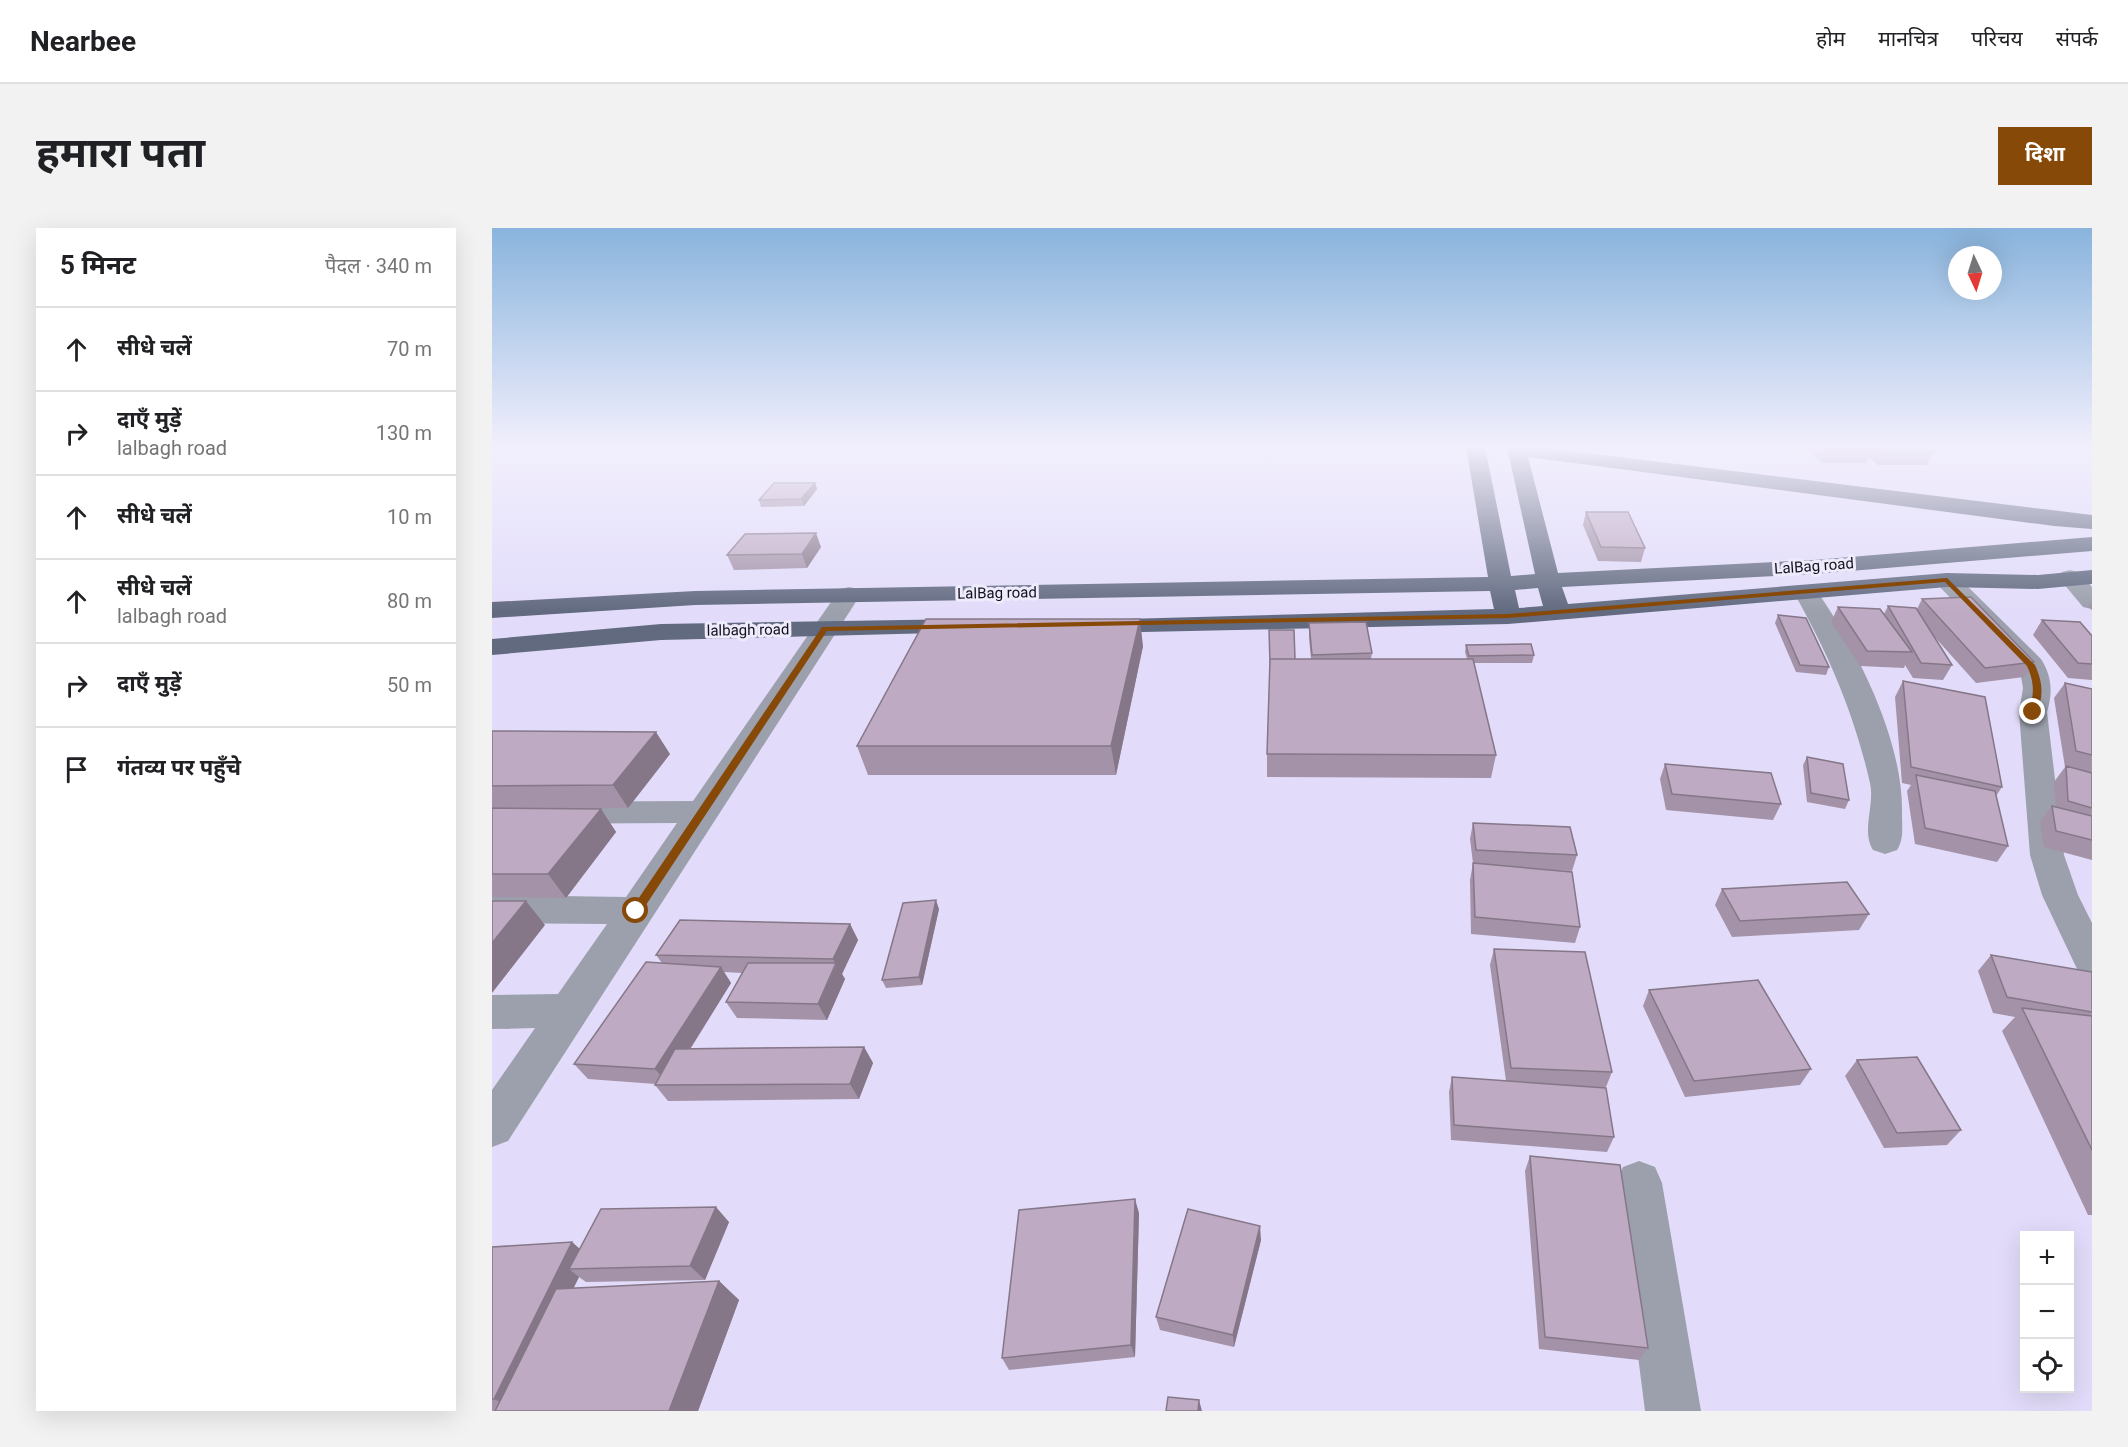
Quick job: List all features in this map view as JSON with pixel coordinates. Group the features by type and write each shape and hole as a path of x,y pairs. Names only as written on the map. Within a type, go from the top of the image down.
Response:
{"main road":[{"path":"1485,502 1508,616"},
{"path":"1529,502 1558,612"},
{"path":"1927,502 2092,522"},
{"path":"2054,519 2088,539"},
{"name":"LalBag road","path":"492,610 683,599 849,594 1501,584 1548,580 1616,579 1814,567 2088,539"},
{"path":"1077,625 1508,616 1947,580 2037,582 2081,577"},
{"name":"lalbagh road","path":"492,647 661,632 994,627"}],"street":[{"path":"2081,577 2092,602"},
{"path":"1947,580 2031,665 2037,679 2038,695 2033,712 2047,855 2060,894 2092,960"},
{"path":"1806,593 1838,647 1870,723 1887,787 1886,842"},
{"path":"492,1127 849,594"},
{"path":"492,813 702,812"},
{"path":"492,909 636,911"},
{"path":"492,1011 569,1011"},
{"path":"1639,1183 1673,1411"}],"building":[{"path":"1586,512 1628,512 1645,548 1601,547"},
{"path":"816,533 802,554 727,555 745,534"},
{"path":"1971,597 2034,662 1985,668 1922,599"},
{"path":"1888,606 1916,608 1952,665 1921,663"},
{"path":"1838,607 1880,609 1912,652 1867,651"},
{"path":"1778,615 1806,618 1829,667 1800,665"},
{"path":"926,619 1140,619 1111,746 857,746"},
{"path":"2042,620 2080,622 2092,636 2092,664 2078,663"},
{"path":"1366,622 1372,653 1312,655 1309,623"},
{"path":"1269,630 1294,630 1295,659 1270,659 1270,663"},
{"path":"1531,644 1534,655 1469,656 1466,645"},
{"path":"1270,659 1473,659 1496,755 1267,754"},
{"path":"1903,681 1985,697 2002,787 1911,767"},
{"path":"2065,683 2092,689 2092,755 2076,751"},
{"path":"492,731 656,732 613,785 492,786"},
{"path":"1807,757 1843,764 1849,800 1811,793"},
{"path":"1665,764 1771,773 1781,804 1672,794"},
{"path":"2066,766 2092,773 2092,808 2068,801"},
{"path":"1916,775 1995,791 2008,846 1925,828"},
{"path":"2052,806 2092,816 2092,840 2056,831"},
{"path":"492,808 601,809 548,874 492,874"},
{"path":"1473,823 1570,827 1577,855 1476,850"},
{"path":"1473,863 1572,872 1580,927 1475,917"},
{"path":"1847,882 1869,914 1740,921 1722,889"},
{"path":"936,900 919,977 882,980 903,903"},
{"path":"492,901 526,901 492,943"},
{"path":"680,920 850,924 833,959 656,955"},
{"path":"1494,949 1585,952 1612,1072 1511,1068"},
{"path":"1991,955 2092,972 2092,1012 2007,997"},
{"path":"646,962 721,967 655,1069 574,1064"},
{"path":"748,963 836,963 818,1004 726,1002"},
{"path":"1758,980 1811,1069 1694,1081 1649,990"},
{"path":"2022,1008 2092,1016 2092,1150"},
{"path":"864,1047 850,1084 655,1085 675,1049"},
{"path":"1917,1057 1961,1130 1897,1133 1857,1060"},
{"path":"1452,1077 1606,1088 1614,1137 1454,1125"},
{"path":"1530,1156 1620,1165 1648,1348 1545,1337"},
{"path":"1135,1199 1131,1345 1002,1358 1019,1210"},
{"path":"716,1207 690,1266 569,1269 601,1209"},
{"path":"1188,1209 1260,1226 1233,1335 1156,1317"},
{"path":"572,1242 494,1399 492,1399 492,1247"},
{"path":"719,1281 669,1411 495,1411 556,1289"},
{"path":"1168,1397 1199,1400 1198,1411 1166,1411"}],"route":[{"path":"636,911 825,629 1508,616 1767,597 1947,580 2031,665 2037,679 2038,695 2033,712"}]}
